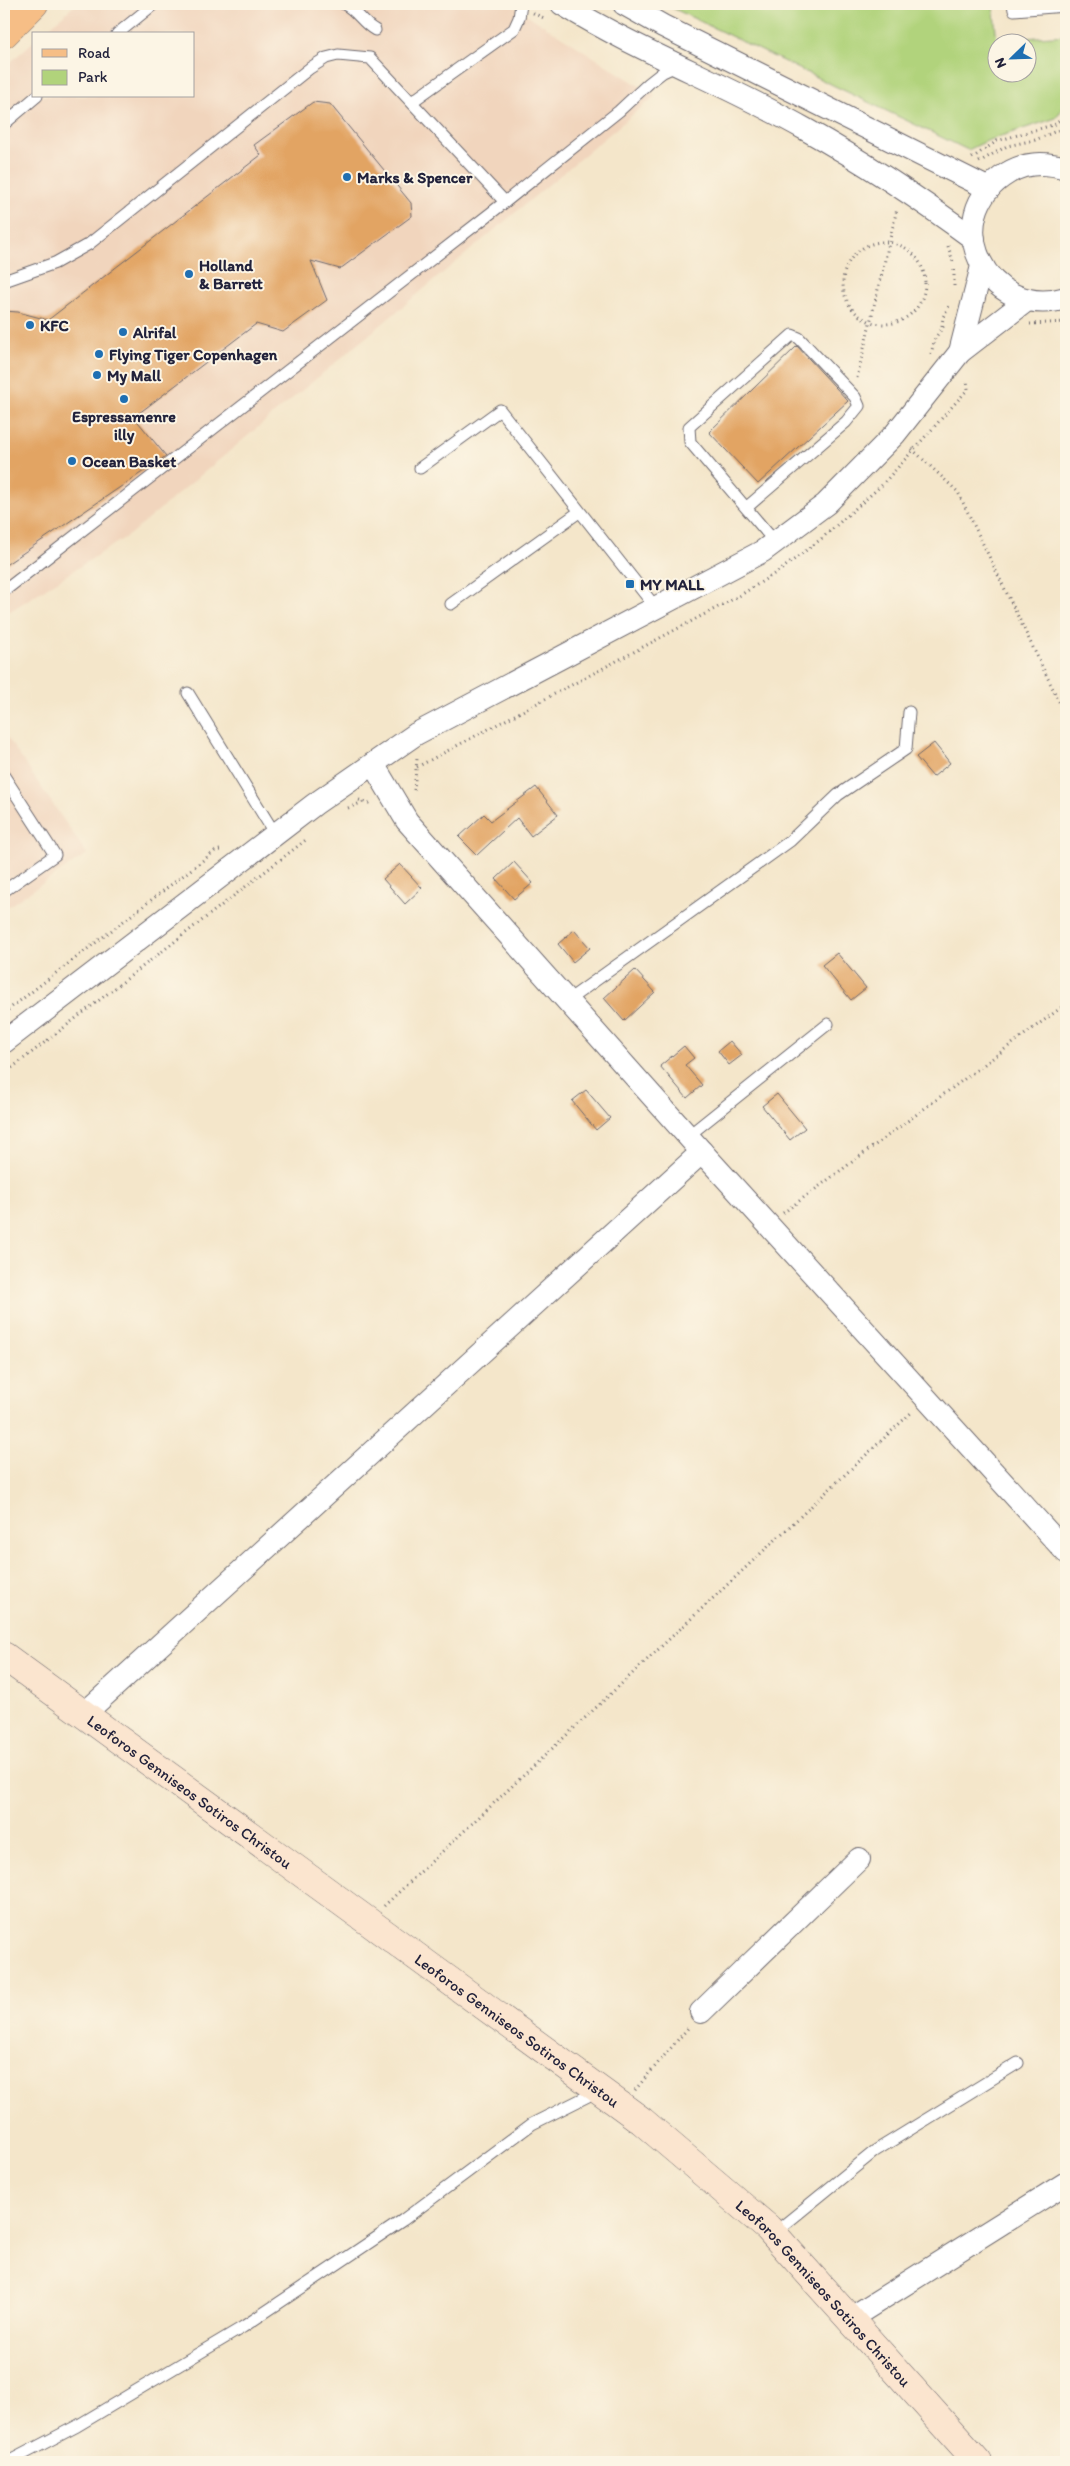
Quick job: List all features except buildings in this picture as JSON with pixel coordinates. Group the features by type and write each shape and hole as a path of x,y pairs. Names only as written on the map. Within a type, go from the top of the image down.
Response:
{"main road":[{"path":"4,34 34,4"},
{"name":"Leoforos Genniseos Sotiros Christou","path":"4,1656 642,2120 773,2234 851,2318 978,2462"}],"street":[{"path":"562,4 600,27 804,128 913,194 974,239"},
{"path":"624,4 663,26 989,189"},
{"path":"1062,162 1026,165 1001,177 989,189 976,211 974,239 982,266 1000,288 1026,300 1055,301 1066,298"},
{"path":"960,352 982,266"},
{"path":"4,1042 275,834 416,734 739,564 774,542 826,504 895,434 960,352 1026,300"},
{"path":"373,764 408,822 694,1144 769,1224 1066,1552"},
{"path":"84,1714 694,1144"},
{"path":"701,2012 859,1859"},
{"path":"851,2318 1066,2183"}],"lane":[{"path":"119,32 154,4"},
{"path":"344,4 357,14 363,23 375,30"},
{"path":"413,101 514,29 519,18 521,4"},
{"path":"1013,4 1014,10 1066,6"},
{"path":"4,280 55,263 89,244 280,90 326,58 338,55 370,58 413,101 441,135 506,202"},
{"path":"4,591 506,202 619,111 663,72 678,66"},
{"path":"4,124 35,98"},
{"path":"746,508 846,422 858,406 855,396 799,338 792,335 689,426 688,435 690,442 774,542"},
{"path":"420,468 500,410 656,608"},
{"path":"451,604 579,512"},
{"path":"188,693 275,834"},
{"path":"567,1001 790,842 838,795 906,749 909,712"},
{"path":"4,776 55,855 4,891"},
{"path":"694,1144 828,1024"},
{"path":"773,2234 875,2151 1018,2063"},
{"path":"8,2462 77,2426 243,2327 403,2220 532,2124 600,2090"}],"path":[{"path":"970,160 997,141 1056,124 1066,114"},
{"path":"975,165 1007,146 1034,140 1066,127"},
{"path":"856,382 899,201"},
{"path":"944,238 954,265 953,293"},
{"path":"875,243 889,243 901,246 916,259 924,277 924,290 920,303 912,313 901,321 888,324 870,322 852,309 845,296 843,283 845,269 862,248 875,243"},
{"path":"942,327 943,317 952,300"},
{"path":"935,338 948,320"},
{"path":"907,446 958,492 1066,716"},
{"path":"414,793 413,782 416,767"},
{"path":"345,810 366,801"},
{"path":"4,1074 312,835"},
{"path":"769,1224 1066,1004"},
{"path":"368,1922 927,1398"},
{"path":"622,2106 701,2012"}],"shaded area":[{"path":"76,4 510,4 655,96 129,535 4,615 4,68 32,43 32,98 195,98 195,32 44,32"},
{"path":"4,733 87,854 4,909"}],"green space":[{"path":"664,4 993,4 996,32 988,32 988,82 1038,82 1038,37 1066,35 1066,103 1056,118 989,140 968,150"}],"place":[{"name":"Marks & Spencer","path":"347,177"},
{"name":"Holland & Barrett","path":"189,274"},
{"name":"KFC","path":"30,325"},
{"name":"Alrifal","path":"123,332"},
{"name":"Flying Tiger Copenhagen","path":"99,354"},
{"name":"My Mall","path":"97,375"},
{"name":"Espressamenre illy","path":"124,399"},
{"name":"Ocean Basket","path":"72,461"},
{"name":"MY MALL","path":"630,584"}]}
